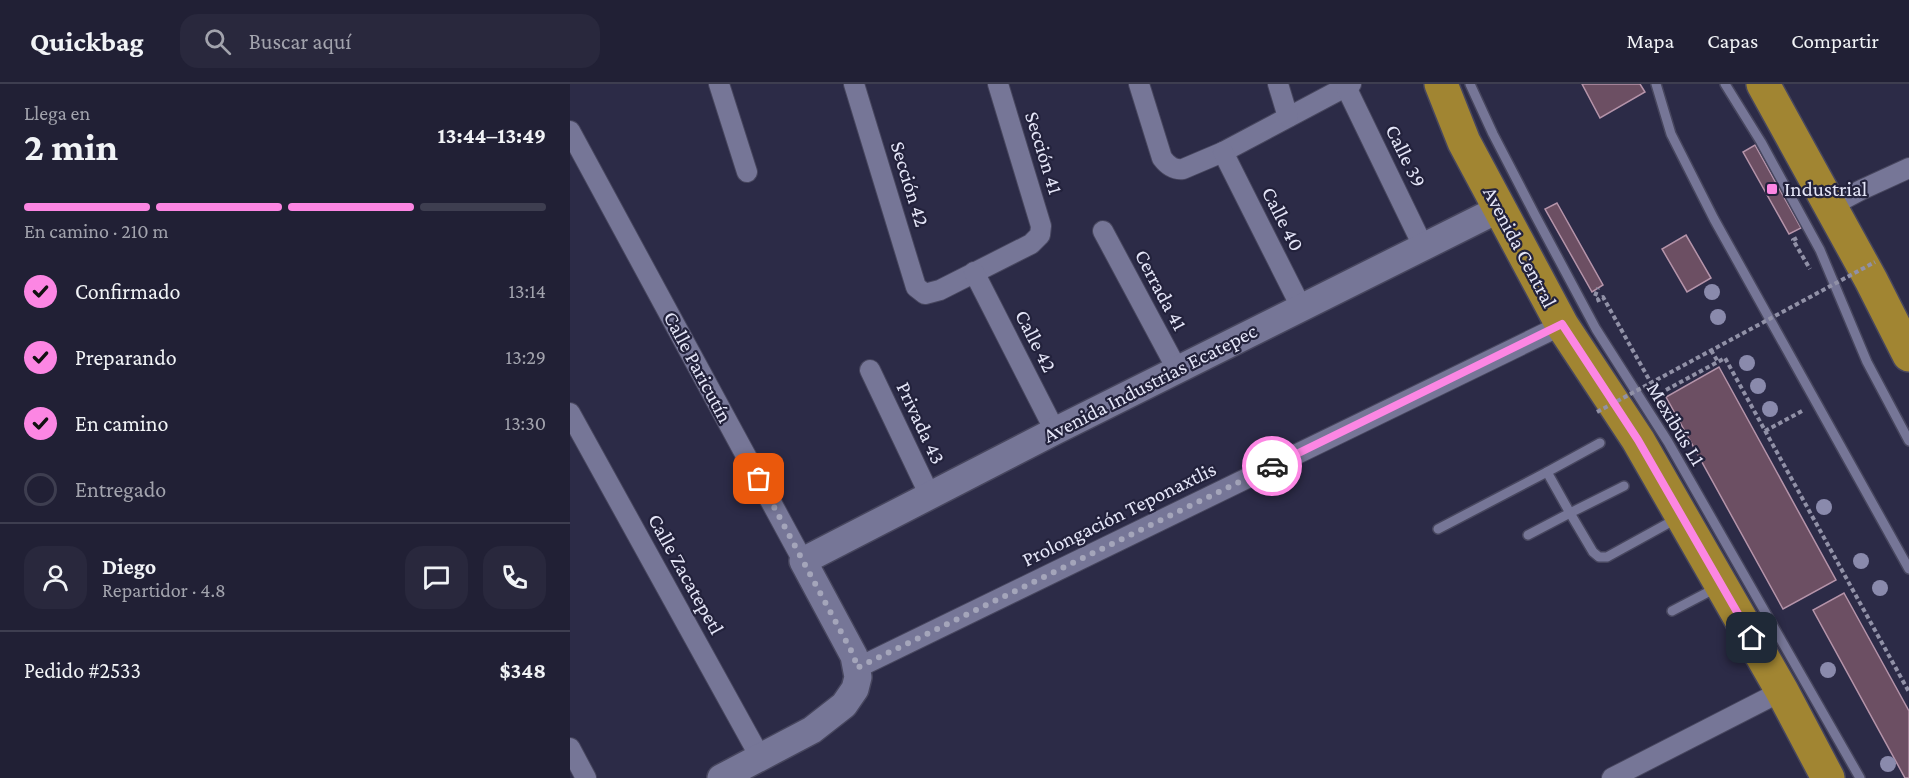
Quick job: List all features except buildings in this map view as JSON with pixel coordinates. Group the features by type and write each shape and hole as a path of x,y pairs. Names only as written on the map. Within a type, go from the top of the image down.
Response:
{"highway":[{"name":"Avenida Central","path":"1441,84 1464,142 1562,324 1638,440 1782,690 1828,778"},
{"path":"1763,84 1831,206 1909,355"}],"street":[{"path":"719,84 747,172"},
{"name":"Sección 42","path":"854,84 916,287 926,294 940,290 974,272"},
{"name":"Sección 41","path":"974,272 1031,244 1040,235 1041,226 998,84"},
{"path":"1139,84 1162,158 1177,170 1223,152 1348,85"},
{"path":"1278,84 1288,117"},
{"name":"Calle 39","path":"1348,85 1423,246"},
{"name":"Calle Paricutín","path":"570,131 854,656 857,668"},
{"name":"Calle 40","path":"1223,152 1301,307"},
{"path":"1831,206 1909,168"},
{"name":"Avenida Industrias Ecatepec","path":"803,561 1055,431 1499,209"},
{"name":"Cerrada 41","path":"1103,231 1178,370"},
{"name":"Calle 42","path":"974,272 1055,431"},
{"name":"Prolongación Teponaxtlis","path":"857,668 1562,324"},
{"name":"Privada 43","path":"870,370 930,496"},
{"name":"Calle Zacatepetl","path":"570,413 760,757"},
{"path":"721,778 812,730 844,705 855,689 858,677 857,668"},
{"path":"1612,778 1782,690"},
{"path":"570,748 586,778"}],"lane":[{"name":"Mexibús L1","path":"1470,84 1534,215 1596,329 1668,442 1860,778"},
{"path":"1656,84 1671,134 1714,219 1909,569"},
{"path":"1725,84 1761,142 1820,250 1867,363 1909,441"},
{"path":"1438,529 1600,443"},
{"path":"1547,472 1593,552 1603,558 1681,516"},
{"path":"1528,536 1624,486"},
{"path":"1672,610 1721,586"}],"path":[{"path":"1597,412 1875,262"},
{"path":"1593,301 1600,309 1598,299 1603,297 1651,383"},
{"path":"1711,350 1718,362"},
{"path":"1666,390 1725,358 1909,692"},
{"path":"1765,431 1816,403"}],"way so far":[{"path":"759,479 854,656 857,668 1272,466"}],"place":[{"name":"Industrial","path":"1772,189"}],"route":[{"path":"1272,466 1562,324 1638,440 1752,638"}]}
